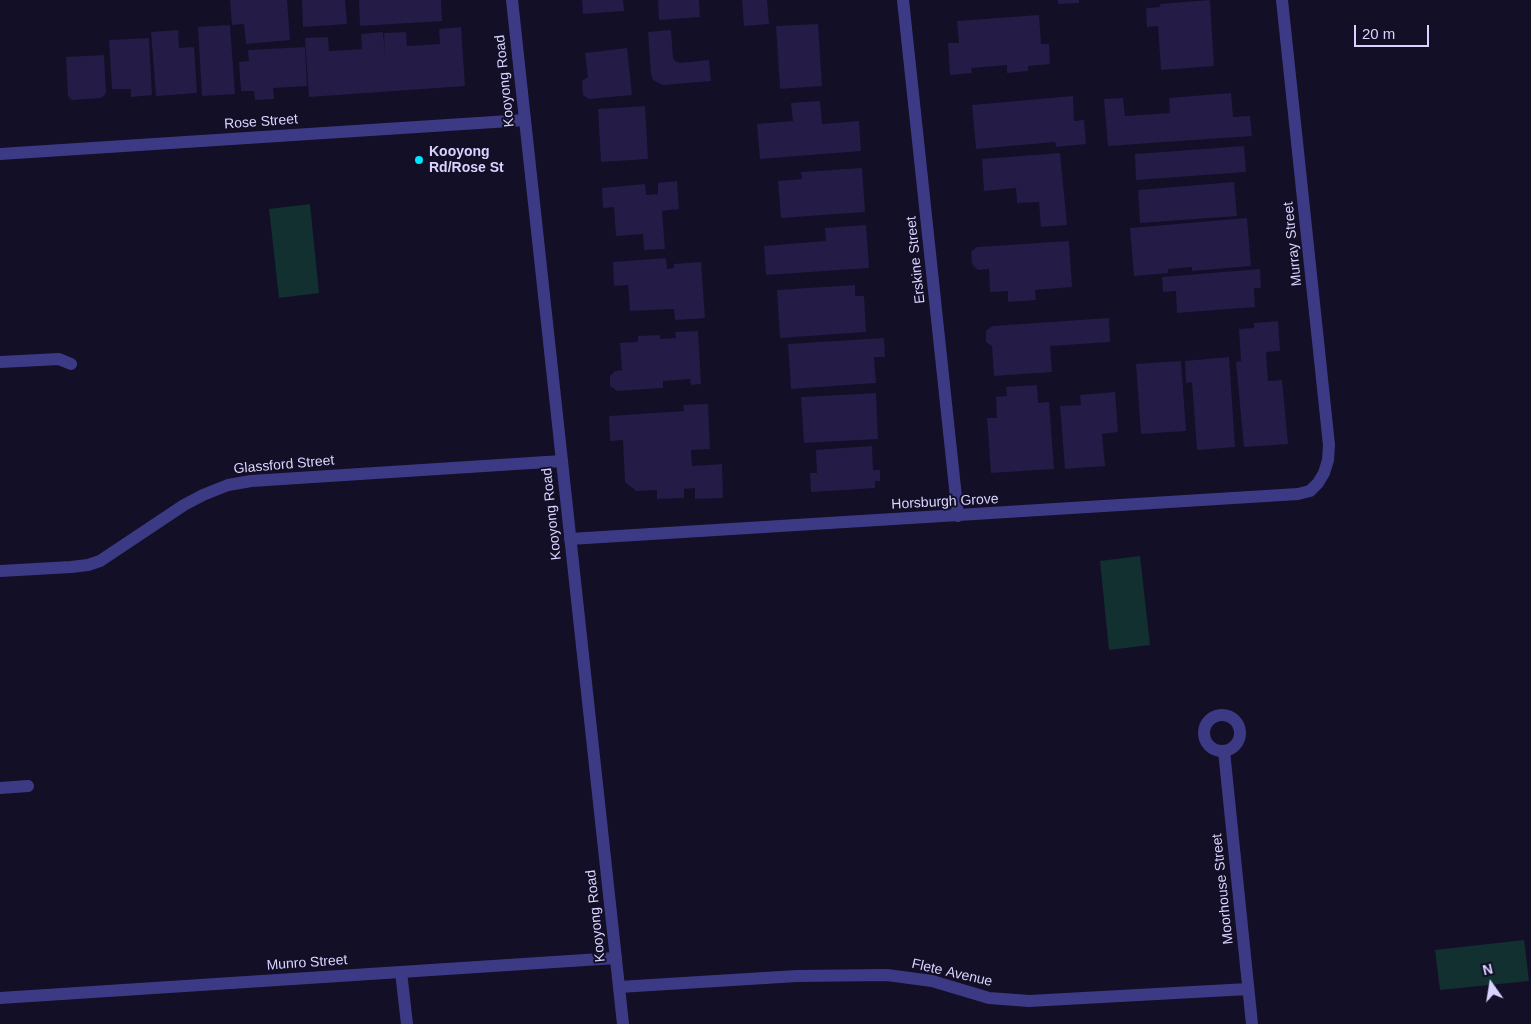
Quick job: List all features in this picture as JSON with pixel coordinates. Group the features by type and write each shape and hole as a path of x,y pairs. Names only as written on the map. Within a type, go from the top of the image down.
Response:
{"street":[{"name":"Kooyong Road","path":"512,0 623,1024"},
{"name":"Erskine Street","path":"903,0 958,516"},
{"name":"Murray Street","path":"1282,0 1329,445 1328,460 1324,474 1318,483"},
{"name":"Rose Street","path":"0,154 524,120"},
{"path":"0,362 59,359 71,364"},
{"name":"Glassford Street","path":"0,571 71,567 100,561 184,505 228,485 251,481 562,461"},
{"name":"Horsburgh Grove","path":"570,539 1298,494 1310,491 1318,483"},
{"name":"Moorhouse Street","path":"1224,751 1252,1024"},
{"path":"0,788 28,786"},
{"name":"Munro Street","path":"0,998 616,958"},
{"path":"401,972 407,1024"},
{"name":"Flete Avenue","path":"619,987 796,976 887,975 932,981 989,998 1029,1001 1248,989"}],"green space":[{"path":"310,204 319,293 279,298 269,209"},
{"path":"1140,556 1150,645 1109,650 1100,561"},
{"path":"1524,940 1529,981 1440,990 1435,950"}],"building":[{"path":"230,0 287,0 290,40 246,44 244,24 232,25"},
{"path":"302,0 345,0 347,24 303,27"},
{"path":"359,0 441,0 442,21 360,26"},
{"path":"582,0 623,0 624,11 583,14"},
{"path":"658,0 699,0 700,17 659,20"},
{"path":"742,0 767,0 769,24 744,26"},
{"path":"1058,0 1079,0 1079,3 1058,4"},
{"path":"1210,0 1214,66 1161,70 1158,26 1147,27 1146,8 1160,7 1160,4"},
{"path":"1039,15 1041,44 1049,44 1050,64 1028,66 1028,71 1007,73 1007,65 971,68 972,73 950,75 948,43 959,43 957,21"},
{"path":"818,24 822,86 780,89 776,26"},
{"path":"230,25 235,94 202,96 198,27"},
{"path":"461,27 465,86 309,97 305,38 328,37 329,51 362,49 361,34 383,32 385,55 384,33 406,32 407,46 440,44 439,29"},
{"path":"178,30 179,48 194,47 197,93 156,96 151,32"},
{"path":"671,30 673,58 675,61 680,63 709,60 711,81 663,85 653,80 648,32"},
{"path":"149,38 152,95 131,97 131,89 112,89 109,40"},
{"path":"305,47 307,86 273,88 274,99 255,100 254,91 241,91 239,62 249,61 248,50"},
{"path":"627,48 632,95 589,99 583,95 582,81 588,77 585,53"},
{"path":"104,55 106,93 101,98 72,100 68,96 66,57"},
{"path":"1231,93 1233,117 1250,116 1252,136 1108,146 1104,99 1123,98 1125,116 1170,113 1169,98"},
{"path":"1073,96 1074,121 1084,120 1086,144 1056,147 1055,142 976,149 972,105"},
{"path":"820,101 822,124 859,121 861,151 760,159 757,124 793,121 791,103"},
{"path":"645,106 648,159 601,162 598,109"},
{"path":"1244,146 1246,172 1136,180 1135,154"},
{"path":"1060,153 1067,225 1041,227 1039,202 1017,203 1016,188 984,191 982,159"},
{"path":"862,168 865,212 781,218 778,181 802,179 801,172"},
{"path":"677,181 679,209 662,211 665,249 644,250 643,234 616,236 614,207 603,208 602,188 645,184 646,195 658,194 658,183"},
{"path":"1234,182 1237,216 1140,223 1138,190"},
{"path":"1247,218 1251,266 1192,271 1192,267 1168,269 1168,273 1134,276 1130,228"},
{"path":"866,225 869,268 766,275 764,246 826,241 825,228"},
{"path":"1069,241 1072,287 1035,290 1036,300 1008,302 1008,291 990,292 989,269 978,270 972,264 971,252 977,247"},
{"path":"666,258 667,269 674,268 674,264 701,262 705,318 675,320 674,309 630,311 628,285 614,286 613,262"},
{"path":"1260,269 1261,288 1254,288 1255,307 1177,313 1176,291 1163,292 1162,277"},
{"path":"855,285 855,296 864,296 866,332 780,338 777,290"},
{"path":"1109,318 1110,342 1050,346 1052,372 994,376 992,346 986,342 986,331 992,326"},
{"path":"1278,321 1280,351 1266,352 1268,381 1282,380 1288,444 1244,447 1236,362 1241,361 1239,329 1254,328 1254,323"},
{"path":"698,331 701,384 691,385 690,379 663,381 663,388 617,391 610,386 610,376 615,371 622,370 620,343 638,342 638,336 660,335 660,339 676,338 675,332"},
{"path":"884,338 885,357 874,357 876,383 791,389 788,344"},
{"path":"1229,357 1235,447 1197,450 1192,382 1186,383 1185,361"},
{"path":"1181,361 1186,431 1141,434 1136,364"},
{"path":"1037,385 1038,403 1049,402 1054,469 991,473 987,418 997,418 996,397 1007,396 1006,387"},
{"path":"1115,392 1118,432 1102,434 1105,466 1065,469 1060,406 1081,405 1080,395"},
{"path":"876,393 878,439 804,443 801,397"},
{"path":"708,404 710,449 691,450 692,466 722,464 723,498 695,499 695,488 684,489 684,498 657,499 657,490 636,491 625,482 623,440 610,441 609,416 684,411 683,405"},
{"path":"872,446 873,470 880,470 880,481 875,481 875,488 811,492 810,473 817,473 816,450"}],"place":[{"name":"Kooyong Rd/Rose St","path":"419,160"}]}
